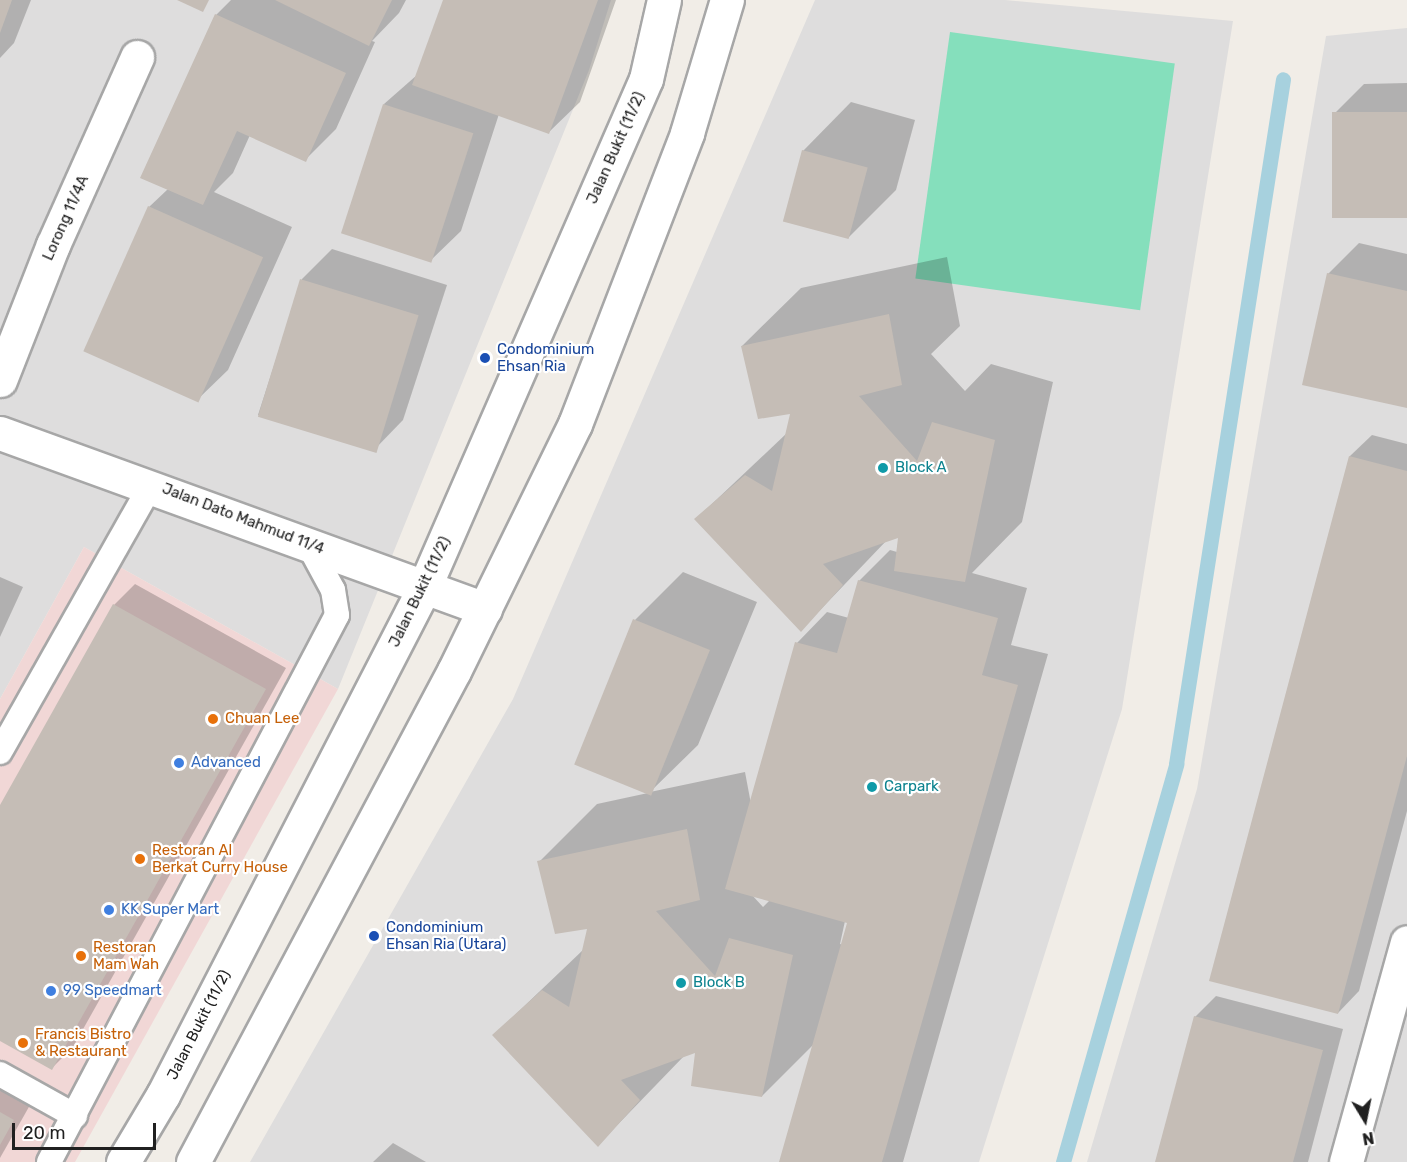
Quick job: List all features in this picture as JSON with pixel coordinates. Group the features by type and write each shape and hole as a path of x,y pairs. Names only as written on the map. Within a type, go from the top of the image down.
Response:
{"street":[{"name":"Jalan Bukit (11/2)","path":"123,1162 163,1095 424,588 646,79 664,0"},
{"path":"193,1162 485,609 579,414 687,133 727,0"},
{"name":"Lorong 11/4A","path":"0,381 53,245 137,57"},
{"name":"Jalan Dato Mahmud 11/4","path":"0,433 151,485 485,609"},
{"path":"1346,1162 1407,942"}],"lane":[{"path":"0,752 151,485"},
{"path":"49,1162 337,615 333,590 308,544"},
{"path":"0,1074 75,1116"}],"shaded area":[{"path":"0,0 611,0 589,70 338,689 84,547 0,699"},
{"path":"815,0 1005,0 1233,21 1122,709 979,1162 250,1162 513,699"},
{"path":"1407,28 1407,1162 1087,1162 1197,789 1326,36"},
{"path":"84,547 338,689 75,1162 0,1162 0,699"}],"green space":[{"path":"950,32 1175,64 1140,310 915,279"}],"building":[{"path":"0,0 12,0 0,33"},
{"path":"177,0 209,0 203,12"},
{"path":"275,0 392,0 369,46"},
{"path":"443,0 598,0 549,134 412,85"},
{"path":"215,14 346,73 306,162 237,131 203,205 140,178"},
{"path":"383,104 473,133 431,263 341,233"},
{"path":"1332,112 1407,112 1407,218 1332,218"},
{"path":"802,150 868,168 849,239 783,221"},
{"path":"148,206 263,257 198,403 83,351"},
{"path":"1327,273 1407,291 1407,408 1302,385"},
{"path":"300,279 419,315 376,453 258,417"},
{"name":"Block A","path":"889,314 902,385 859,396 917,461 932,422 995,440 965,582 894,571 898,538 823,564 843,585 801,632 694,519 745,475 772,491 790,414 758,419 741,346"},
{"path":"1349,456 1407,471 1407,756 1338,1014 1209,981"},
{"name":"Carpark","path":"858,580 998,618 982,675 1018,685 882,1162 779,1162 847,923 725,889 795,642 837,653"},
{"path":"113,604 266,689 52,1070 0,1041 0,805"},
{"path":"633,619 710,650 651,796 574,765"},
{"name":"Block B","path":"687,829 700,900 656,911 715,976 729,938 793,955 762,1097 691,1086 695,1053 621,1080 640,1100 598,1147 492,1035 542,990 569,1007 587,929 555,934 537,861"},
{"path":"1194,1016 1323,1050 1293,1162 1155,1162"},
{"path":"0,1112 14,1120 0,1145"}],"waterway":[{"path":"1063,1162 1176,764 1283,79"}],"place":[{"name":"Condominium Ehsan Ria","path":"485,358"},
{"name":"Block A","path":"883,468"},
{"name":"Chuan Lee","path":"213,719"},
{"name":"Advanced","path":"179,763"},
{"name":"Carpark","path":"872,787"},
{"name":"Restoran Al Berkat Curry House","path":"140,859"},
{"name":"KK Super Mart","path":"109,910"},
{"name":"Condominium Ehsan Ria (Utara)","path":"374,936"},
{"name":"Restoran Mam Wah","path":"81,956"},
{"name":"Block B","path":"681,983"},
{"name":"99 Speedmart","path":"51,991"},
{"name":"Francis Bistro & Restaurant","path":"23,1043"}]}
